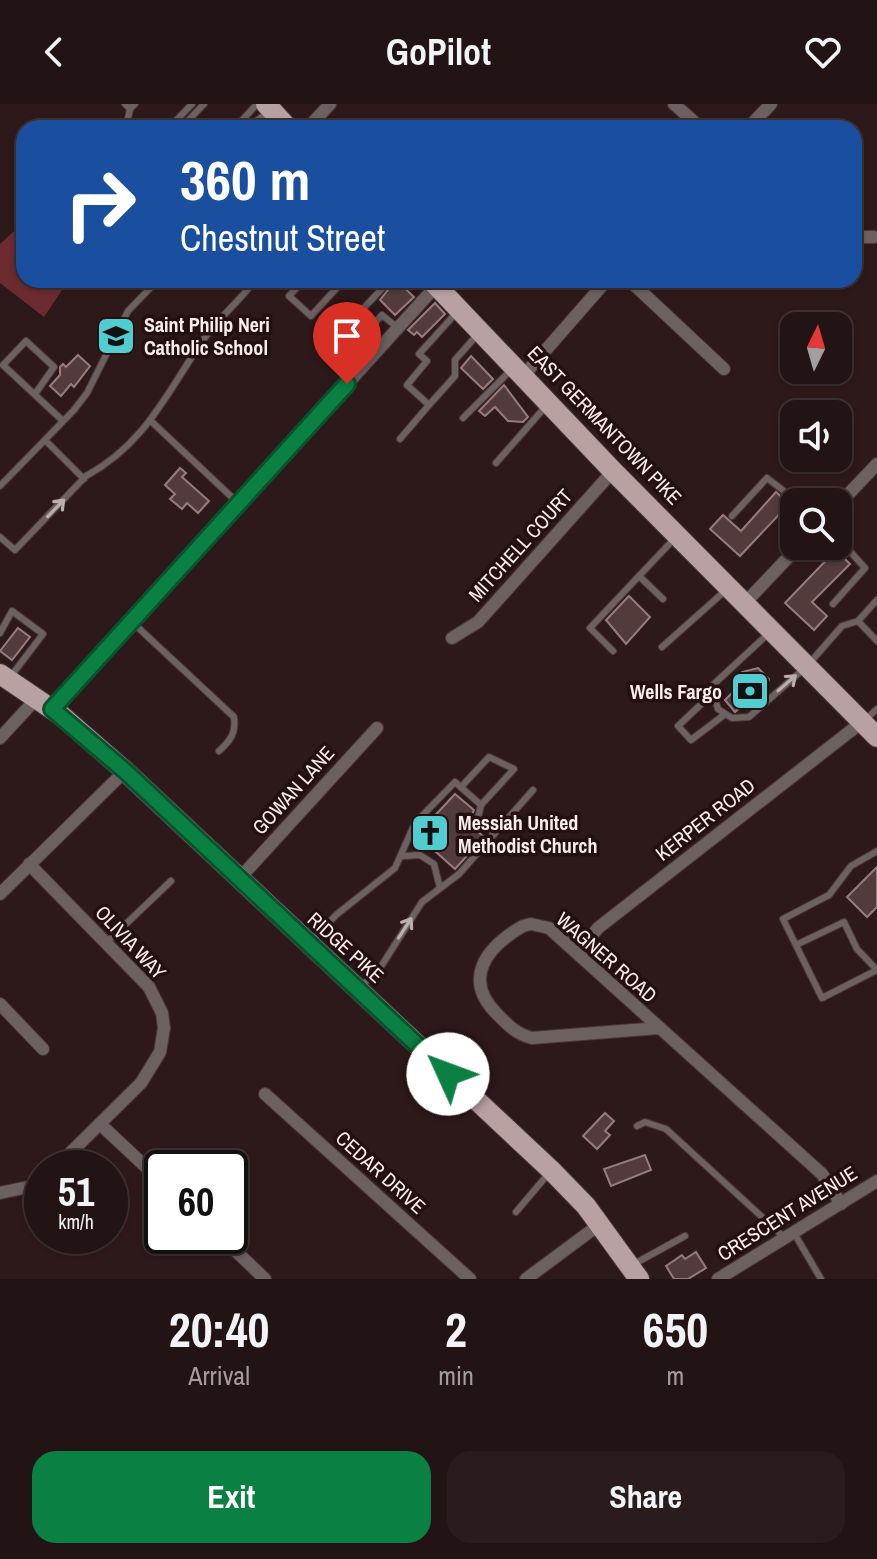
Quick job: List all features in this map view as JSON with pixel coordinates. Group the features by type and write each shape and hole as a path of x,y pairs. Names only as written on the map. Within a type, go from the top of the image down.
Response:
{"main road":[{"path":"265,106 280,120"},
{"name":"EAST GERMANTOWN PIKE","path":"439,288 613,471 807,666 872,723"},
{"name":"RIDGE PIKE","path":"5,676 45,703 125,771 308,946 551,1170 600,1224 635,1272"}],"street":[{"path":"315,120 330,104"},
{"path":"674,104 692,120"},
{"path":"756,120 771,104"},
{"path":"862,237 874,237"},
{"path":"0,738 45,703 131,621 398,328 430,288"},
{"path":"520,370 599,288"},
{"path":"638,288 724,369"},
{"path":"852,490 877,464"},
{"name":"MITCHELL COURT","path":"452,638 478,622 613,471"},
{"path":"745,603 786,560"},
{"name":"KERPER ROAD","path":"578,953 598,928 872,723"},
{"name":"GOWAN LANE","path":"238,880 377,728"},
{"path":"0,894 125,771"},
{"name":"OLIVIA WAY","path":"29,864 157,1000 164,1040 141,1083 73,1150"},
{"name":"WAGNER ROAD","path":"659,1028 532,1038 511,1029 482,999 478,977 480,966 523,926 549,928 822,1174 841,1204"},
{"path":"0,1004 43,1049"},
{"name":"CEDAR DRIVE","path":"265,1094 470,1279"},
{"path":"100,1124 144,1165"},
{"name":"CRESCENT AVENUE","path":"718,1279 877,1181"},
{"path":"0,1193 24,1188"},
{"path":"526,1279 600,1224"},
{"path":"239,1254 265,1279"}],"lane":[{"path":"177,120 192,104"},
{"path":"189,120 204,104"},
{"path":"246,120 265,106"},
{"path":"0,486 87,393 128,311 150,288"},
{"path":"0,537 15,550 84,479 152,422 200,343 247,288"},
{"path":"296,288 289,296 311,316 337,288"},
{"path":"362,367 332,342 383,288"},
{"path":"429,405 407,385 427,361 419,354 460,310"},
{"path":"347,354 382,315 398,328"},
{"path":"400,439 455,376 455,360 481,331"},
{"path":"35,394 54,367 26,341 3,365 63,421"},
{"path":"463,418 520,370"},
{"path":"496,463 549,403"},
{"path":"152,422 238,503"},
{"path":"45,440 84,479"},
{"path":"732,516 767,478 780,488"},
{"path":"613,651 590,628 678,536"},
{"path":"833,604 865,568 852,554"},
{"path":"639,576 663,599"},
{"path":"662,647 729,587"},
{"path":"713,693 678,726 691,740 724,715 749,717 807,666 842,626 858,621 877,600"},
{"path":"0,633 12,611 43,634 5,676"},
{"path":"131,621 234,717 235,728 231,740 219,751"},
{"path":"858,621 877,641"},
{"path":"724,715 714,701 718,677 772,630"},
{"path":"461,787 489,757 514,769 481,805 478,818 494,834"},
{"path":"308,946 336,915 385,879 403,856 415,823 455,782 481,805"},
{"path":"358,990 382,965 422,902 459,874 533,790"},
{"path":"796,945 844,922 857,949 877,970 822,998 783,919 829,895 851,866 877,851"},
{"path":"403,856 428,859 439,871 440,888"},
{"path":"106,943 171,881"},
{"path":"637,1126 645,1122 666,1129 790,1236 821,1279"},
{"path":"516,1212 551,1170"},
{"path":"635,1272 685,1236"}],"shaded area":[{"path":"16,229 16,288 62,288 44,317 0,283 0,244"}],"building":[{"path":"390,288 404,288 414,297 395,315 380,300"},
{"path":"435,303 445,314 422,337 417,332 414,335 408,330"},
{"path":"78,355 90,366 74,387 71,384 61,396 50,386 60,375 60,367 63,364 66,367"},
{"path":"471,356 493,379 483,389 461,368"},
{"path":"504,385 528,417 523,422 508,421 495,407 485,416 479,411"},
{"path":"180,468 186,473 182,477 209,501 198,513 187,503 182,509 170,499 175,494 165,485"},
{"path":"776,492 780,496 780,514 740,556 710,529 723,515 741,531"},
{"path":"826,560 846,560 850,564 812,602 827,616 814,630 785,603"},
{"path":"629,596 650,617 626,644 606,620"},
{"path":"18,628 30,637 12,660 0,651"},
{"name":"Wells Fargo","path":"758,668 769,679 764,695 750,699 735,712 725,700 738,687 742,672"},
{"name":"Messiah United Methodist Church","path":"455,794 474,810 468,823 484,837 455,869 426,843 416,840 416,836"},
{"path":"877,867 877,907 867,917 847,897"},
{"path":"605,1113 614,1121 605,1131 610,1135 597,1149 583,1136"},
{"path":"645,1155 651,1170 611,1186 604,1169"},
{"path":"696,1252 706,1268 688,1279 674,1279 666,1266 682,1255 685,1259"}],"place":[{"name":"Saint Philip Neri Catholic School","path":"116,336"},
{"name":"Wells Fargo","path":"750,691"},
{"name":"Messiah United Methodist Church","path":"430,833"}],"route":[{"path":"347,384 52,709 125,771 308,946 448,1074"}]}
